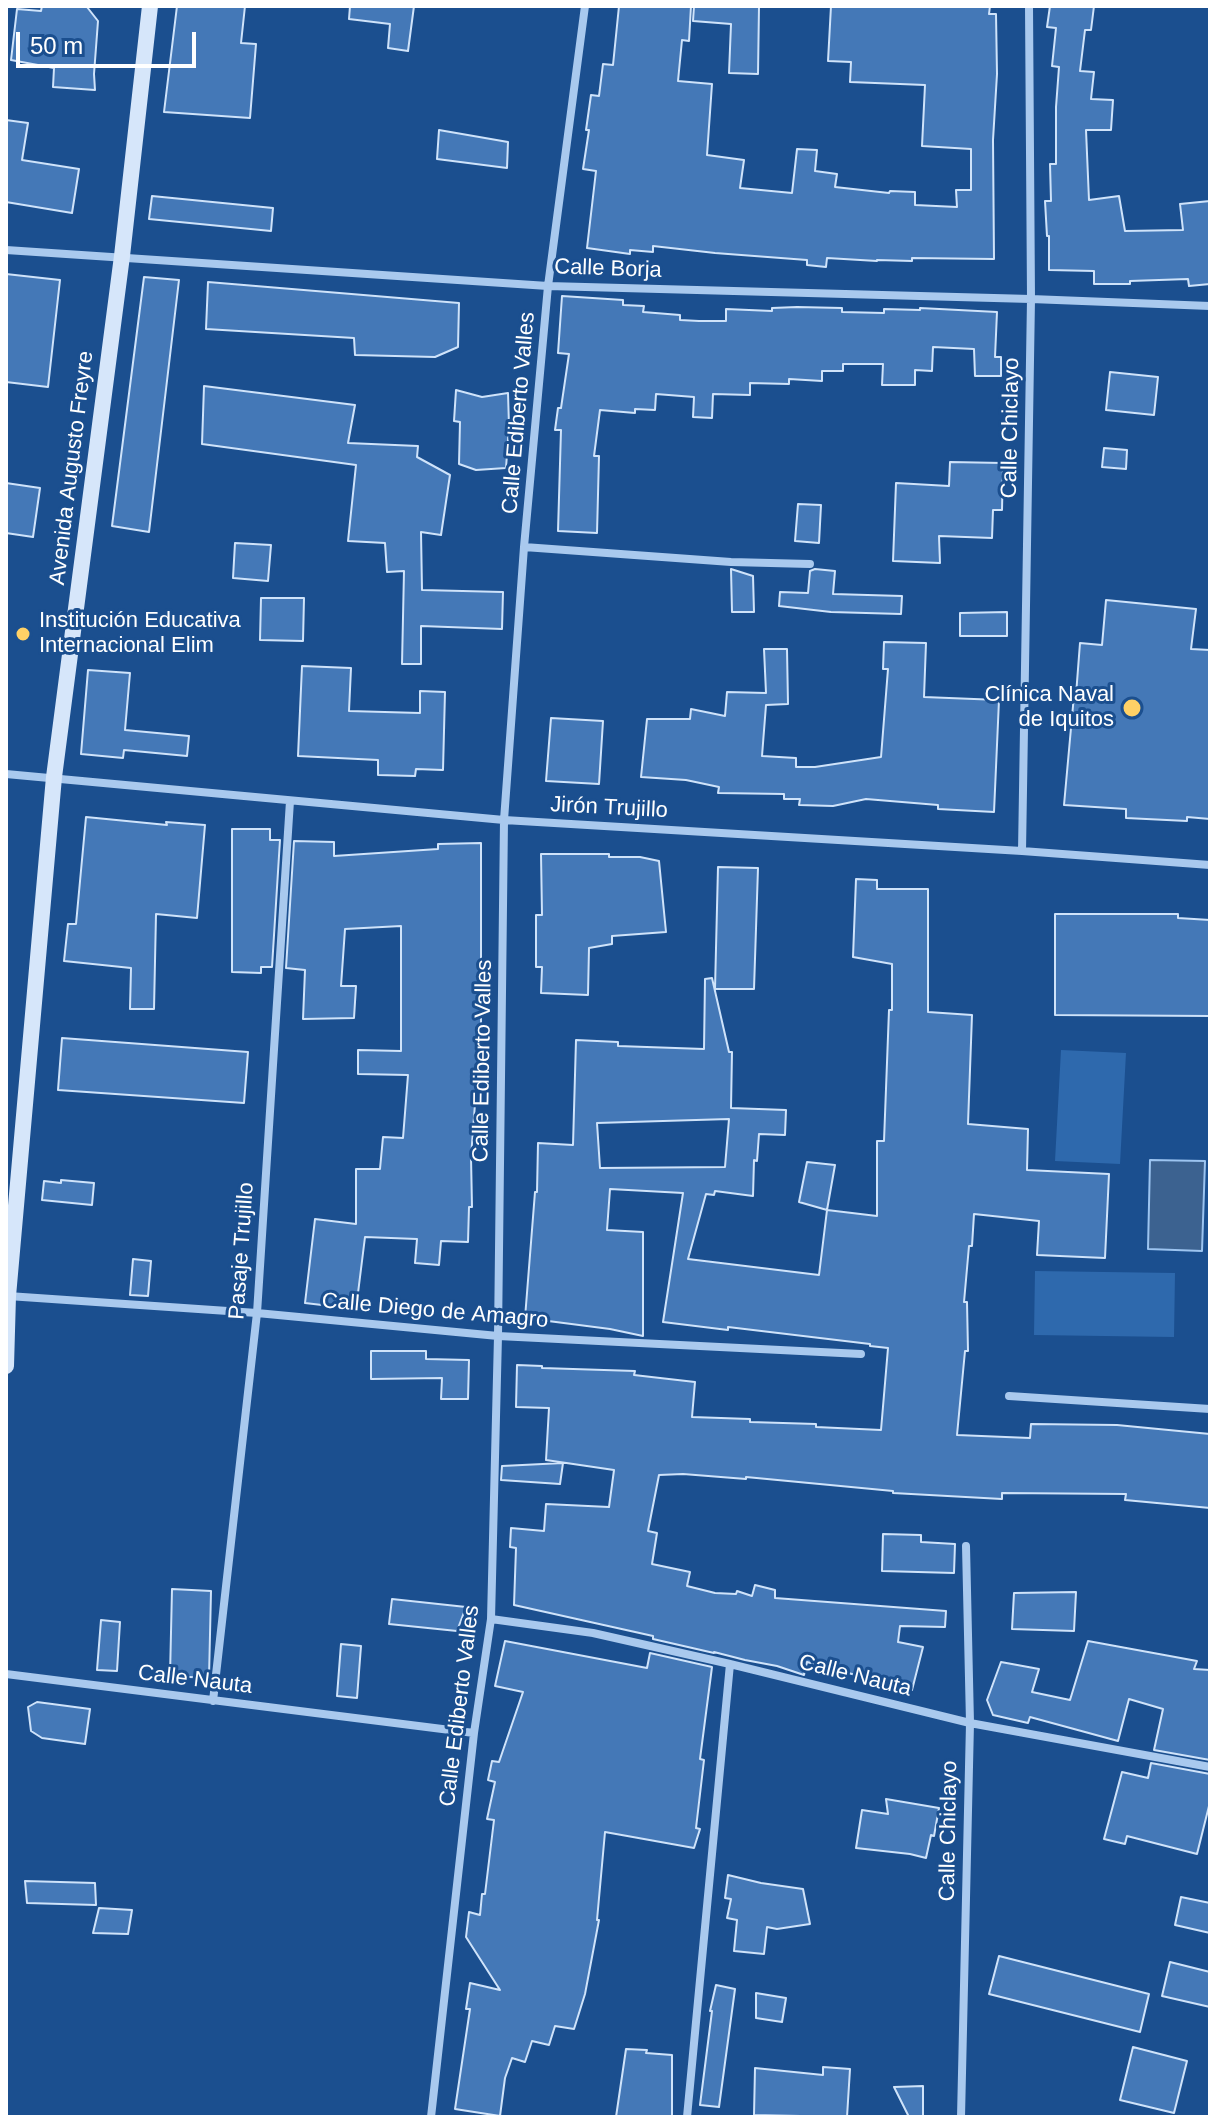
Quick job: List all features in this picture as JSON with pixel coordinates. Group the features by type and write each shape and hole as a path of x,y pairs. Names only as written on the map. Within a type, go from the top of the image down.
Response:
{"main road":[{"name":"Avenida Augusto Freyre","path":"6,1366 7,1296 54,777 122,256 148,6"}],"street":[{"name":"Calle Ediberto Valles","path":"431,2117 474,1733 491,1619 504,820 524,547 548,286 585,6"},
{"name":"Calle Chiclayo","path":"1022,851 1031,299 1029,6"},
{"name":"Calle Borja","path":"6,250 548,286 1210,306"},
{"path":"524,547 731,562 810,564"},
{"name":"Jirón Trujillo","path":"6,774 504,820 1210,865"},
{"name":"Pasaje Trujillo","path":"213,1701 257,1313 290,801"},
{"name":"Calle Diego de Amagro","path":"7,1296 257,1313 498,1336 861,1354"},
{"path":"1009,1396 1210,1409"},
{"name":"Calle Chiclayo","path":"961,2117 970,1723 966,1546"},
{"name":"Calle Nauta","path":"491,1619 593,1633 970,1723 1210,1767"},
{"path":"687,2117 730,1664"},
{"name":"Calle Nauta","path":"6,1674 474,1733"}],"shaded area":[{"path":"1061,1050 1126,1053 1120,1164 1055,1161"},
{"path":"1150,1160 1205,1161 1202,1251 1148,1249"},
{"path":"1035,1271 1175,1273 1174,1337 1034,1335"}],"building":[{"path":"42,6 87,7 98,21 95,90 53,87 54,68 11,60 17,9 41,11"},
{"path":"177,6 245,6 241,43 256,44 250,118 164,112"},
{"path":"350,6 414,6 408,51 388,48 390,24 349,19"},
{"path":"619,6 691,6 689,41 682,40 678,81 712,84 707,155 744,160 740,188 792,193 797,149 817,150 815,171 837,174 835,187 889,193 915,192 915,205 957,207 956,190 971,190 971,149 922,146 925,85 850,82 851,62 828,61 831,6 990,6 989,14 996,14 997,74 993,140 994,259 912,258 912,261 877,261 827,258 826,267 807,265 807,260 653,246 653,252 630,250 630,254 587,248 596,171 583,169 589,130 586,130 591,95 599,96 603,64 613,65"},
{"path":"694,6 759,6 758,74 729,73 731,24 693,21"},
{"path":"1050,6 1094,6 1091,30 1085,30 1080,71 1094,72 1091,99 1113,100 1111,130 1086,130 1089,200 1119,196 1125,231 1183,230 1180,204 1210,201 1210,284 1189,286 1188,279 1094,284 1094,271 1049,270 1045,201 1051,201 1050,164 1056,164 1059,67 1052,66 1056,28 1047,27"},
{"path":"6,120 28,123 22,160 79,169 72,213 6,202"},
{"path":"439,130 508,142 507,168 437,159"},
{"path":"152,196 273,208 271,231 149,219"},
{"path":"6,274 60,280 48,387 6,382"},
{"path":"144,277 179,280 149,532 112,526"},
{"path":"208,282 459,303 458,347 435,357 355,355 354,338 206,329"},
{"path":"562,296 623,300 623,305 644,306 643,312 680,315 680,320 699,321 726,321 726,309 842,308 842,312 884,313 884,309 920,308 997,312 995,357 1001,357 1001,376 975,376 974,349 933,347 932,371 915,370 915,385 882,385 883,364 843,364 843,371 822,371 822,381 789,379 789,384 750,383 750,395 713,394 712,418 693,417 694,397 656,394 655,410 635,409 635,413 600,410 594,456 599,456 597,533 558,531 561,430 555,430 569,354 558,353"},
{"path":"1110,372 1158,377 1154,415 1106,410"},
{"path":"204,386 355,405 348,443 418,446 417,457 450,475 441,535 421,532 422,590 503,592 502,629 421,626 421,664 402,664 404,571 387,572 385,543 348,541 356,465 202,444"},
{"path":"456,390 482,397 508,393 506,468 476,470 459,464 460,422 454,421"},
{"path":"1104,448 1127,450 1126,469 1102,467"},
{"path":"950,462 1003,463 1002,510 993,510 992,538 939,536 940,563 893,561 896,483 949,486"},
{"path":"6,483 40,488 33,537 6,533"},
{"path":"798,504 821,505 819,543 795,541"},
{"path":"235,543 271,545 268,581 233,578"},
{"path":"731,569 753,576 754,612 732,612"},
{"path":"810,571 835,571 833,594 902,596 901,614 831,612 779,606 780,592 808,593"},
{"path":"261,598 304,598 303,641 260,640"},
{"name":"Clínica Naval de Iquitos","path":"1106,600 1196,609 1191,649 1210,650 1210,819 1126,818 1126,809 1064,805 1080,643 1102,645"},
{"path":"1007,612 1007,636 960,636 960,613"},
{"path":"884,642 926,643 924,697 999,700 994,812 938,809 938,805 866,799 833,806 799,805 800,799 784,799 784,794 718,793 719,787 686,780 641,777 647,719 690,719 691,709 725,716 727,692 766,693 764,649 787,649 788,704 766,705 762,756 796,758 796,767 881,757 888,669 883,669"},
{"path":"302,666 351,668 349,711 420,713 420,691 445,692 443,770 416,769 415,776 378,775 378,760 298,756"},
{"path":"88,670 130,673 125,730 189,736 187,756 124,750 123,758 81,754"},
{"path":"551,718 603,721 599,784 546,781"},
{"path":"86,817 167,825 166,822 205,825 197,918 156,914 154,1009 130,1009 131,968 64,961 68,924 76,924"},
{"path":"232,829 270,829 270,840 280,840 272,967 261,967 261,973 232,972"},
{"path":"294,841 334,842 334,856 438,849 438,844 481,843 481,1077 477,1077 468,1242 441,1241 439,1265 415,1263 417,1239 365,1237 356,1309 305,1303 315,1219 356,1224 356,1169 380,1169 383,1137 403,1138 408,1075 358,1074 358,1050 401,1051 401,926 345,929 341,986 356,986 354,1018 303,1019 305,970 286,968"},
{"path":"541,854 609,854 609,857 640,857 659,861 666,932 612,936 612,944 589,948 588,995 541,993 542,967 536,967 536,915 542,915"},
{"path":"718,867 758,868 754,989 715,989"},
{"path":"856,879 877,880 877,889 928,889 928,1012 972,1015 968,1124 1028,1129 1027,1170 1109,1174 1105,1258 1037,1255 1039,1221 974,1214 964,1302 967,1302 968,1351 965,1351 957,1435 1030,1438 1031,1424 1117,1425 1210,1434 1210,1508 1125,1500 1126,1494 1002,1493 1002,1499 893,1493 746,1477 659,1475 648,1531 657,1533 652,1564 690,1572 687,1586 715,1593 736,1594 737,1591 752,1596 755,1585 775,1590 775,1598 946,1611 945,1627 900,1626 898,1642 923,1647 912,1690 807,1662 804,1675 777,1666 653,1639 653,1636 514,1605 516,1548 510,1547 511,1528 544,1531 546,1504 609,1507 614,1470 546,1460 549,1408 516,1407 517,1365 635,1371 634,1375 695,1382 692,1417 881,1430 888,1348 728,1327 728,1330 663,1322 683,1193 610,1189 607,1230 643,1232 643,1336 525,1318 537,1192 538,1143 573,1145 576,1040 618,1042 618,1046 704,1049 705,979 712,978 729,1052 732,1052 731,1108 786,1110 785,1135 759,1134 757,1161 754,1160 753,1196 715,1191 714,1195 706,1194 688,1259 819,1275 827,1210 877,1216 877,1141 884,1141 892,964 853,957","holes":["729,1119 725,1167 600,1168 597,1123"]},
{"path":"1055,914 1178,914 1178,918 1210,920 1210,1016 1055,1015"},
{"path":"62,1038 248,1052 244,1103 58,1090"},
{"path":"807,1162 835,1165 827,1210 799,1202"},
{"path":"61,1180 94,1183 92,1205 42,1200 44,1181 61,1183"},
{"path":"133,1259 151,1261 148,1296 130,1295"},
{"path":"371,1351 426,1351 426,1359 469,1360 468,1399 441,1399 442,1378 371,1379"},
{"path":"563,1463 560,1484 501,1480 502,1466"},
{"path":"883,1534 921,1535 921,1542 955,1544 954,1573 882,1571"},
{"path":"172,1589 211,1591 209,1678 170,1676"},
{"path":"1076,1592 1074,1631 1012,1629 1014,1593"},
{"path":"392,1599 466,1607 457,1631 389,1624"},
{"path":"101,1620 120,1622 117,1671 97,1670"},
{"path":"505,1641 647,1668 650,1653 712,1667 700,1759 704,1760 696,1828 700,1829 694,1848 605,1832 599,1920 585,1994 574,2029 555,2026 549,2045 532,2041 525,2062 512,2058 505,2078 500,2116 455,2109 470,2009 466,2009 470,1983 500,1990 466,1937 469,1912 480,1915 482,1894 485,1894 494,1820 487,1819 495,1782 488,1780 492,1761 499,1762 523,1692 495,1686"},
{"path":"1088,1641 1197,1661 1194,1669 1210,1670 1210,1760 1154,1750 1163,1709 1129,1699 1118,1741 1030,1717 1028,1723 993,1715 987,1700 1001,1662 1039,1669 1032,1692 1070,1700"},
{"path":"341,1644 361,1646 357,1698 337,1696"},
{"path":"37,1702 90,1709 85,1744 42,1738 31,1731 28,1707"},
{"path":"1151,1763 1210,1774 1210,1802 1197,1854 1127,1836 1125,1844 1104,1839 1122,1772 1148,1778"},
{"path":"886,1799 939,1808 926,1858 856,1848 862,1810 888,1814"},
{"path":"728,1875 803,1889 810,1924 777,1929 767,1927 764,1954 734,1951 737,1920 727,1918 731,1899 725,1898"},
{"path":"25,1881 95,1883 96,1905 27,1903"},
{"path":"1181,1897 1210,1903 1210,1933 1175,1925"},
{"path":"99,1908 132,1910 128,1934 93,1933"},
{"path":"999,1956 1149,1994 1140,2032 989,1994"},
{"path":"1170,1962 1210,1972 1210,2007 1162,1996"},
{"path":"716,1985 735,1989 719,2107 700,2105 710,2011"},
{"path":"756,1993 786,1998 782,2022 756,2018"},
{"path":"1133,2047 1187,2061 1174,2113 1120,2100"},
{"path":"626,2049 672,2055 672,2117 616,2117"},
{"path":"823,2067 850,2069 847,2117 754,2115 755,2068 823,2075"},
{"path":"923,2086 923,2117 909,2117 894,2087"}],"place":[{"name":"Institución Educativa Internacional Elim","path":"23,634"},
{"name":"Clínica Naval de Iquitos","path":"1132,708"}]}
